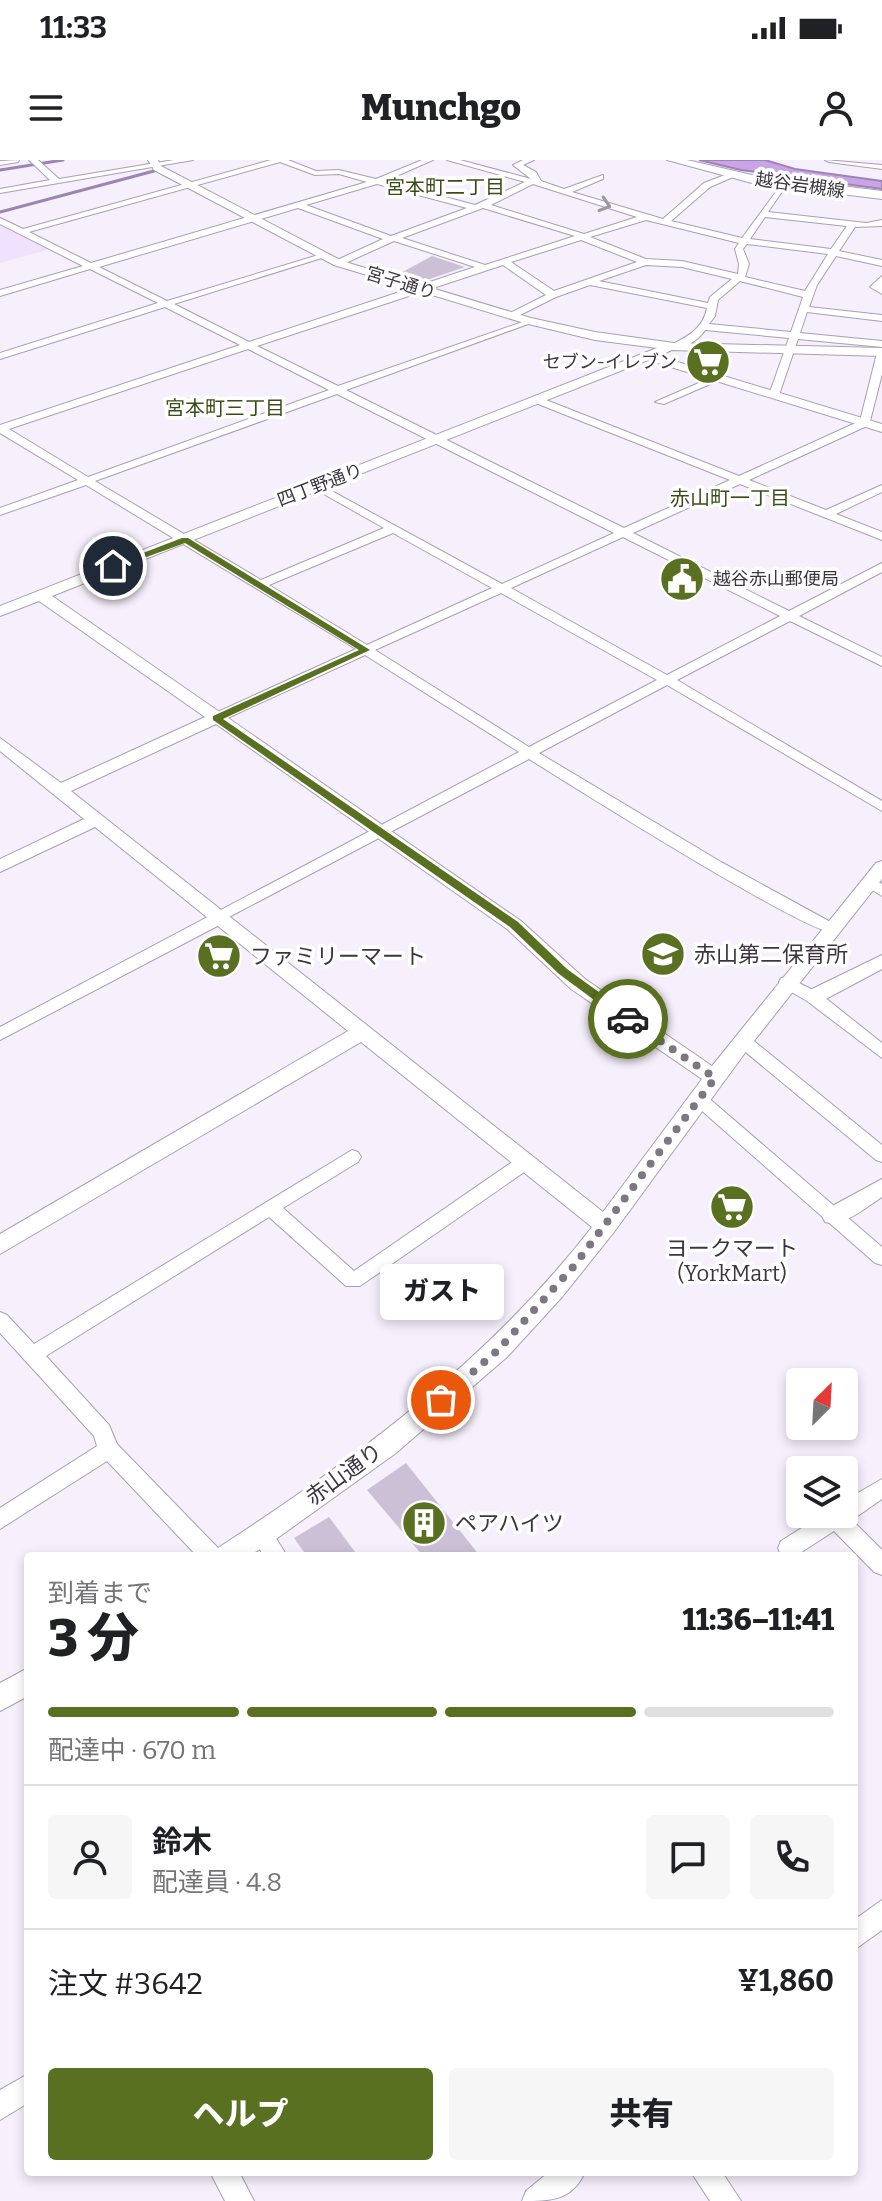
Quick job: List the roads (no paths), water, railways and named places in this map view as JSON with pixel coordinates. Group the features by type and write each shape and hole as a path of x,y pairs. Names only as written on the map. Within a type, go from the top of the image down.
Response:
{"main road":[{"name":"越谷岩槻線","path":"673,160 730,175 882,195"}],"street":[{"path":"0,163 15,160"},
{"path":"33,160 56,181"},
{"path":"0,191 153,163 189,160"},
{"path":"243,160 258,166"},
{"path":"21,232 281,160 315,173 339,172 480,206 582,236 645,262 682,264 808,295"},
{"path":"0,293 376,182 429,160"},
{"path":"517,165 530,160"},
{"path":"829,160 882,167"},
{"path":"458,161 646,217 745,241 832,252 882,263"},
{"name":"宮子通り","path":"153,163 338,263 528,321 595,336 674,347 882,352"},
{"path":"339,172 344,163"},
{"path":"505,163 517,165 533,174 534,182"},
{"path":"665,221 707,185 730,175"},
{"path":"564,192 600,177"},
{"path":"338,263 534,182"},
{"path":"784,183 739,249 744,264 739,280 713,299 705,327 882,344"},
{"path":"298,205 483,267"},
{"path":"763,214 852,225 882,223"},
{"path":"1,428 483,267 646,217"},
{"path":"0,221 882,662"},
{"path":"774,395 808,295 832,252 852,225"},
{"path":"0,356 322,255"},
{"path":"504,261 553,295"},
{"path":"511,316 553,295 645,262"},
{"path":"882,279 875,287 882,291"},
{"path":"591,282 711,306"},
{"path":"802,309 882,318"},
{"path":"0,512 528,321"},
{"name":"四丁野通り","path":"0,611 646,359 691,340 705,327"},
{"path":"865,423 882,352"},
{"path":"646,359 882,428"},
{"path":"660,402 719,378"},
{"path":"537,400 882,536"},
{"path":"60,790 865,423"},
{"path":"1,428 746,885 831,929"},
{"path":"317,486 732,716 882,807"},
{"path":"826,514 882,488"},
{"path":"260,585 392,529"},
{"path":"0,1034 378,831 882,567"},
{"path":"41,595 514,925 578,984 715,1078"},
{"path":"0,743 606,1226"},
{"path":"0,866 96,820"},
{"name":"赤山通り","path":"233,1552 399,1434 498,1350 530,1317 606,1226 787,982 831,929 878,880"},
{"path":"813,997 882,962"},
{"path":"787,982 813,997 882,1052"},
{"path":"0,1245 362,1032"},
{"path":"743,1041 882,1155"},
{"path":"699,1099 882,1258"},
{"path":"32,1355 352,1157"},
{"path":"271,1208 353,1281 524,1163"},
{"path":"833,1216 882,1187"},
{"path":"0,1320 102,1431 109,1449 207,1552"},
{"path":"0,1520 109,1449"},
{"path":"858,1504 882,1488"},
{"path":"789,1548 821,1528"},
{"path":"852,1528 882,1565"},
{"path":"261,1534 273,1552"},
{"path":"0,1698 24,1683"},
{"path":"858,1934 882,1913"},
{"path":"0,2106 24,2090"},
{"path":"226,2176 240,2201"},
{"path":"536,2201 566,2176"},
{"path":"708,2176 727,2201"}],"waterway":[{"path":"0,170 63,160"},
{"path":"0,212 154,171"}],"place":[{"name":"セブン-イレブン","path":"708,362"},
{"name":"越谷赤山郵便局","path":"682,579"},
{"name":"赤山第二保育所","path":"663,954"},
{"name":"ファミリーマート","path":"219,956"},
{"name":"ヨークマート (YorkMart)","path":"732,1207"},
{"name":"ガスト","path":"441,1400"},
{"name":"ペアハイツ","path":"424,1523"}],"district":[{"name":"宮本町二丁目","path":"445,187"},
{"name":"宮本町三丁目","path":"225,408"},
{"name":"赤山町一丁目","path":"730,498"}]}
